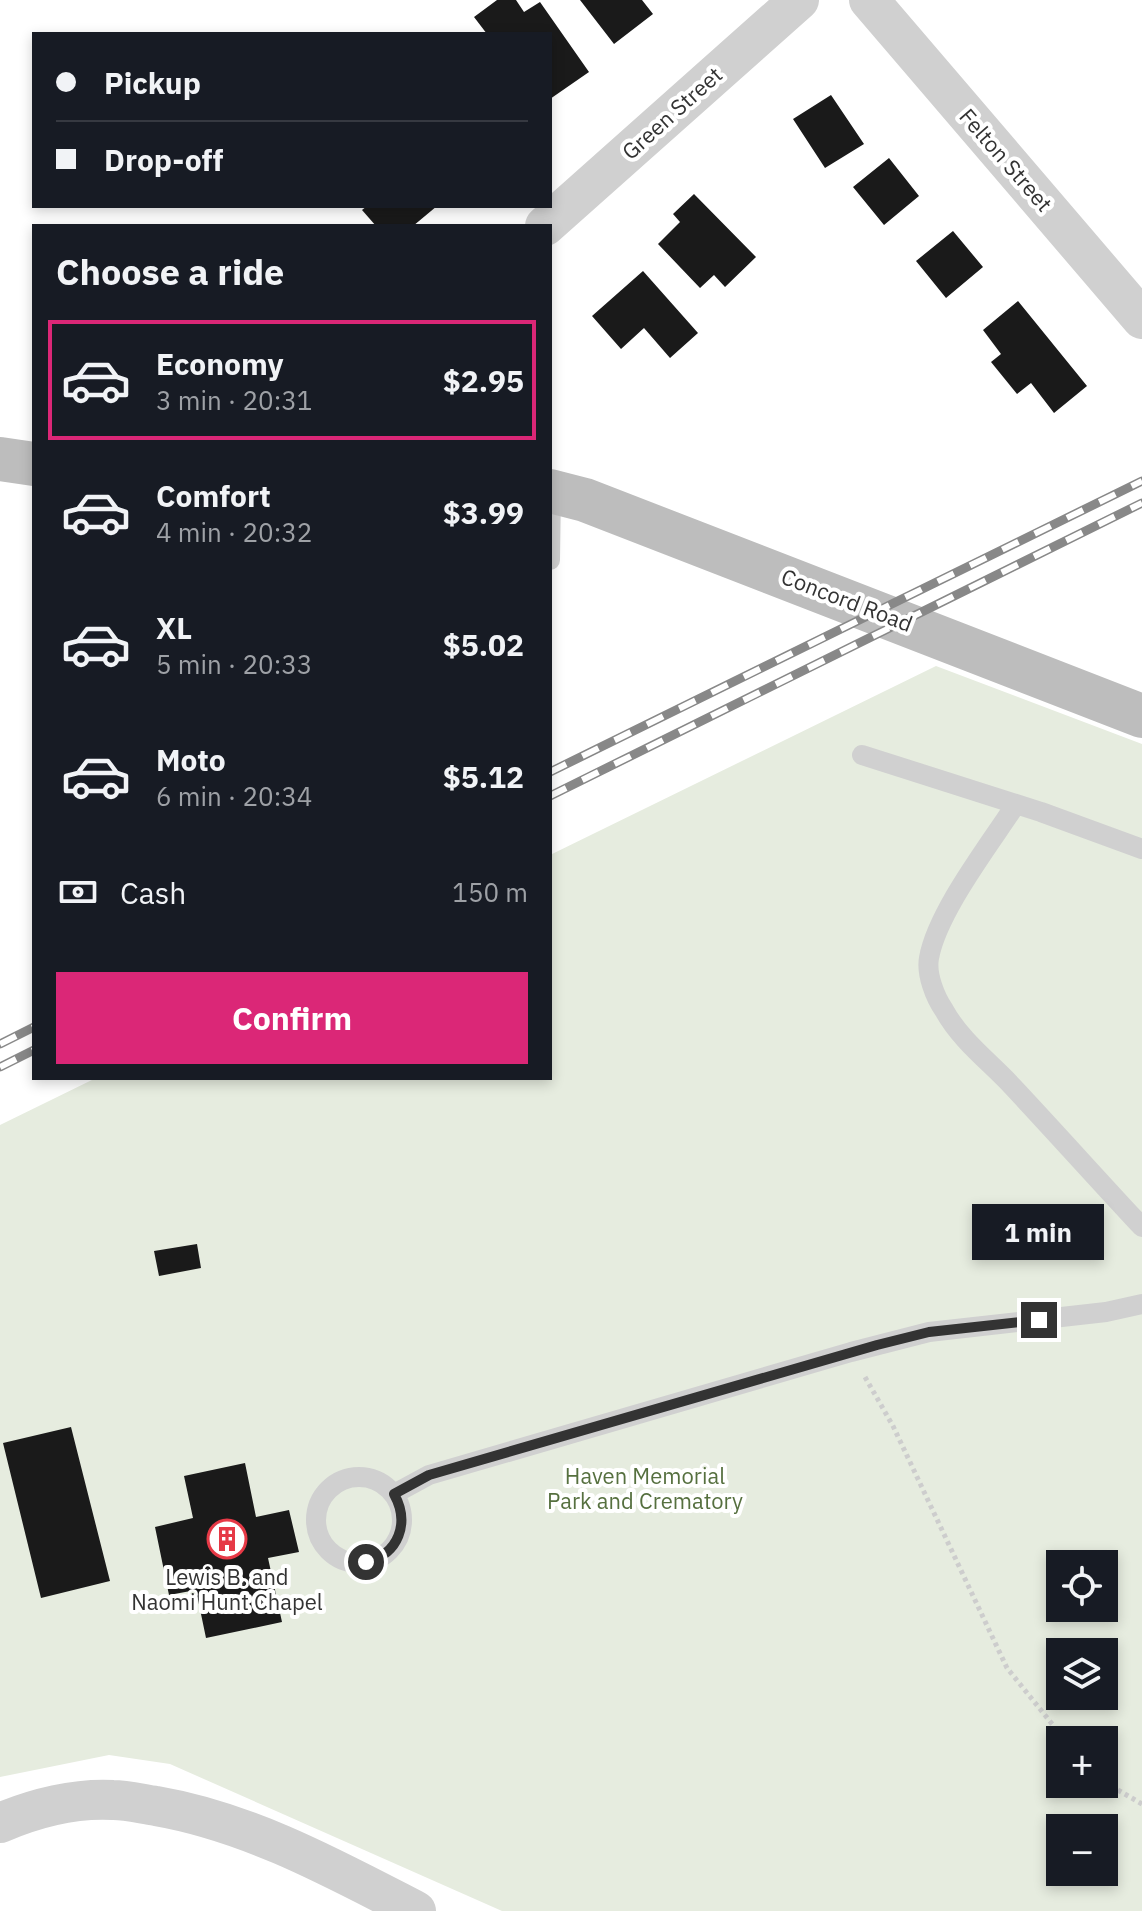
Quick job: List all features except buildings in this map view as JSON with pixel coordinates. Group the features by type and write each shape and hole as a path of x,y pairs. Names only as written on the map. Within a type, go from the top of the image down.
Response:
{"main road":[{"path":"0,459 32,464"},
{"path":"0,492 32,490"},
{"name":"Concord Road","path":"552,491 600,505 1142,716"}],"street":[{"name":"Green Street","path":"547,224 799,0"},
{"name":"Felton Street","path":"869,0 1142,319"},
{"path":"0,1823 61,1803 114,1799 176,1810 227,1823 299,1852 416,1911"}],"lane":[{"path":"862,755 1016,804 1142,849"},
{"path":"1016,804 962,886 934,939 928,962 933,988 944,1011 966,1041 1010,1084 1142,1227"},
{"path":"394,1494 429,1475 929,1332 1106,1312 1142,1304"},
{"path":"364,1477 377,1481 394,1494 401,1509 402,1527 396,1543 383,1556 366,1562 349,1562 336,1557 324,1545 318,1534 316,1516 323,1497 334,1485 364,1477"}],"path":[{"path":"851,1352 893,1426 1007,1668 1054,1726"},
{"path":"1118,1790 1142,1804"}],"green space":[{"name":"Haven Memorial Park and Crematory","path":"936,666 1142,744 1142,1911 502,1911 170,1764 109,1755 0,1777 0,1125 92,1080 552,1080 552,854"}],"railway":[{"path":"552,771 1142,481"},
{"path":"552,795 1142,503"},
{"path":"0,1044 32,1028"},
{"path":"0,1067 32,1051"}],"place":[{"name":"Lewis B. and Naomi Hunt Chapel","path":"227,1539"}],"route":[{"path":"366,1562 378,1559 389,1551 400,1534 402,1514 394,1494 429,1475 877,1345 929,1332 1039,1320"}]}
